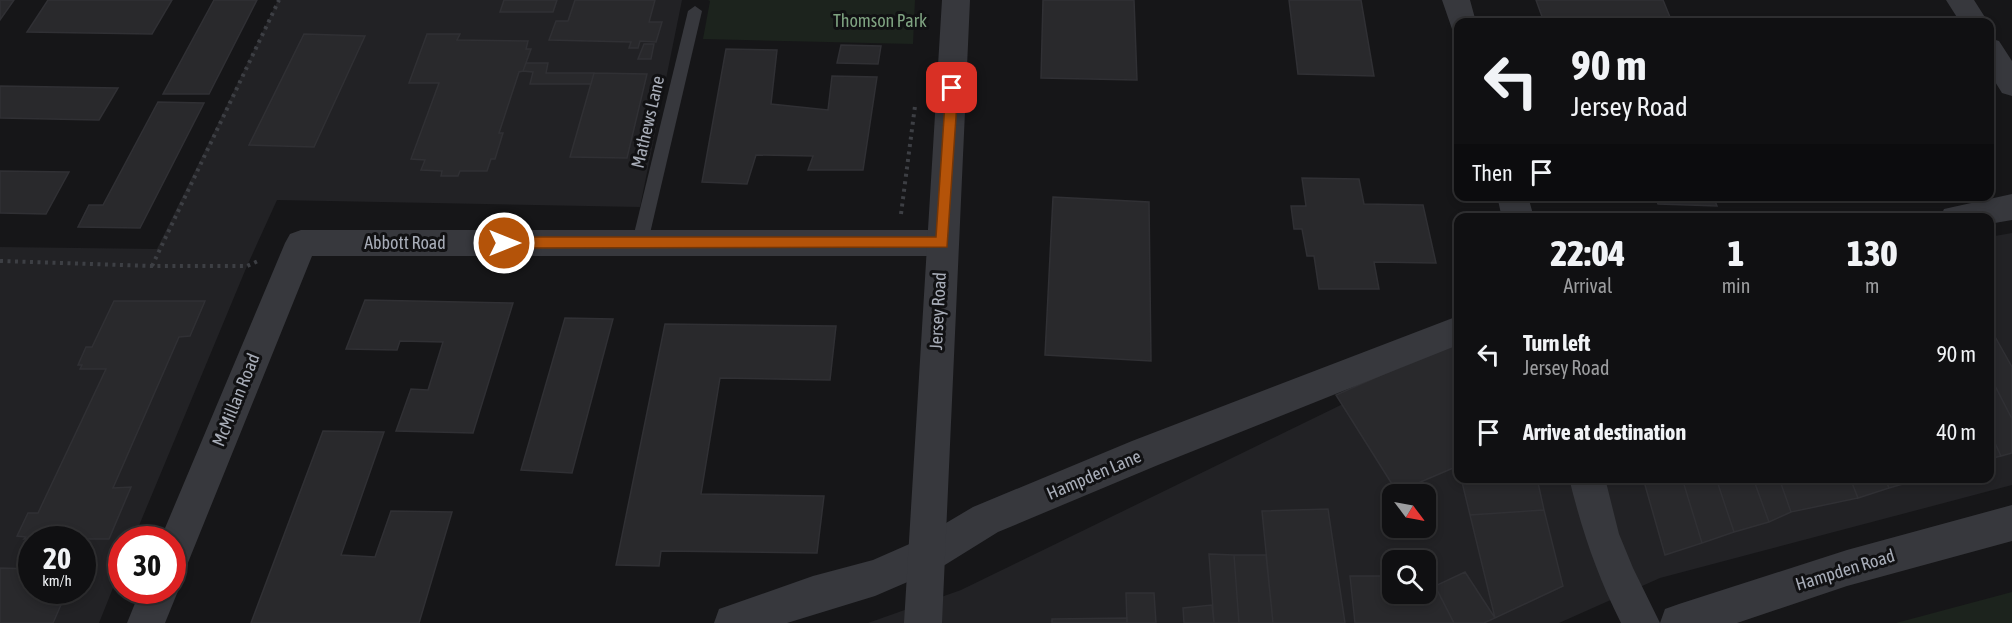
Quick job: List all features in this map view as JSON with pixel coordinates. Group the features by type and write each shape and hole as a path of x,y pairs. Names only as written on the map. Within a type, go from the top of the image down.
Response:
{"street":[{"name":"Jersey Road","path":"923,623 956,0"},
{"path":"1456,0 1461,18"},
{"path":"1960,0 1971,18"},
{"path":"1994,56 2012,86"},
{"path":"1981,213 2012,207"},
{"name":"Abbott Road","path":"301,243 942,243"},
{"name":"McMillan Road","path":"185,526 301,243"},
{"name":"Hampden Lane","path":"733,623 875,578 927,555 986,519 1145,453 1454,332"},
{"path":"1588,483 1601,534 1618,578 1641,623"},
{"name":"Hampden Road","path":"1679,623 1847,568 2012,523"},
{"path":"146,623 154,604"}],"lane":[{"name":"Mathews Lane","path":"640,242 695,11"}],"path":[{"path":"152,267 279,0"},
{"path":"900,224 916,98"},
{"path":"0,261 152,267 247,266 301,243"}],"shaded area":[{"path":"278,0 682,0 640,207 277,200 247,266 139,526 108,526 108,600 99,623 0,623 0,247 157,249"},
{"path":"2012,233 2012,485 1660,578 1559,623 868,623 961,590 1454,350 1454,483 1994,483 1994,236"}],"green space":[{"name":"Thomson Park","path":"708,0 915,0 913,44 703,39 710,1"},
{"path":"2012,592 2012,623 1896,623"}],"building":[{"path":"0,0 14,0 0,20"},
{"path":"48,0 172,0 152,34 27,32"},
{"path":"214,0 257,0 209,94 163,94"},
{"path":"504,0 557,0 553,12 500,12"},
{"path":"575,0 655,0 649,22 662,22 656,42 640,41 638,48 629,48 631,42 549,40 556,21 568,21"},
{"path":"1043,0 1134,0 1137,80 1041,78"},
{"path":"1289,0 1361,0 1374,76 1298,74"},
{"path":"1536,0 1663,0 1670,18 1543,18"},
{"path":"304,34 365,36 314,147 249,145"},
{"path":"427,34 460,34 457,40 528,41 526,49 531,49 523,71 519,72 499,133 503,133 495,159 491,159 487,171 460,171 458,176 441,176 442,171 421,170 425,160 411,159 439,83 409,83"},
{"path":"644,44 654,44 651,59 638,59"},
{"path":"841,45 881,46 878,64 837,63"},
{"path":"726,49 777,50 771,104 828,110 832,76 877,77 863,170 808,170 813,156 756,155 747,184 702,182"},
{"path":"526,63 548,63 546,73 594,73 591,84 530,84 533,72 523,71"},
{"path":"594,73 647,74 627,158 570,157"},
{"path":"0,86 118,88 99,120 0,118"},
{"path":"158,102 204,103 140,228 78,227 89,205 103,205"},
{"path":"0,171 69,172 46,214 0,213"},
{"path":"1302,178 1359,179 1364,204 1423,205 1436,263 1374,262 1379,289 1319,289 1314,256 1307,256 1302,229 1294,229 1291,206 1306,206"},
{"path":"1053,197 1149,202 1151,361 1045,355"},
{"path":"1657,201 1715,201 1717,206 1658,204"},
{"path":"365,300 513,303 473,433 396,431 411,389 428,390 443,342 400,341 397,350 346,349"},
{"path":"114,301 205,301 190,336 179,337 113,488 131,487 114,526 108,526 108,539 96,539 96,526 22,526 28,513 38,513 106,369 80,369 82,365 78,365 86,347 92,347"},
{"path":"565,318 613,319 572,473 521,470"},
{"path":"665,324 836,326 830,380 720,378 701,494 824,496 817,553 661,551 659,566 616,565"},
{"path":"1994,335 2012,367 2012,419 1994,384"},
{"path":"1454,343 1454,468 1416,484 1392,484 1336,395"},
{"path":"1994,384 2012,419 2012,453 2001,456 1994,441"},
{"path":"323,431 384,432 341,555 375,557 391,511 452,512 419,623 251,623"},
{"path":"1994,441 2001,456 1994,458"},
{"path":"1462,483 1538,483 1544,510 1470,515"},
{"path":"1644,483 1684,483 1702,543 1665,555"},
{"path":"1684,483 1718,483 1734,532 1702,543"},
{"path":"1718,483 1755,483 1769,522 1734,532"},
{"path":"1755,483 1781,483 1791,512 1769,522"},
{"path":"1781,483 1852,483 1858,498 1791,512"},
{"path":"1852,483 1887,483 1889,488 1858,498"},
{"path":"1887,483 1906,483 1889,488"},
{"path":"1328,509 1345,623 1273,623 1262,511"},
{"path":"1544,510 1563,586 1495,618 1470,515"},
{"path":"1209,554 1234,555 1239,623 1214,623"},
{"path":"1234,555 1266,555 1273,623 1239,623"},
{"path":"0,568 18,569 18,604 61,604 53,623 0,623"},
{"path":"1465,572 1495,618 1484,623 1454,623 1436,586"},
{"path":"1350,576 1382,576 1382,604 1436,604 1436,588 1454,623 1355,623"},
{"path":"1126,593 1154,593 1156,623 1127,623"},
{"path":"1212,605 1214,623 1184,623 1183,608"},
{"path":"1127,618 1127,623 1052,623 1052,619"}],"route":[{"path":"504,243 942,243 952,88"}]}
